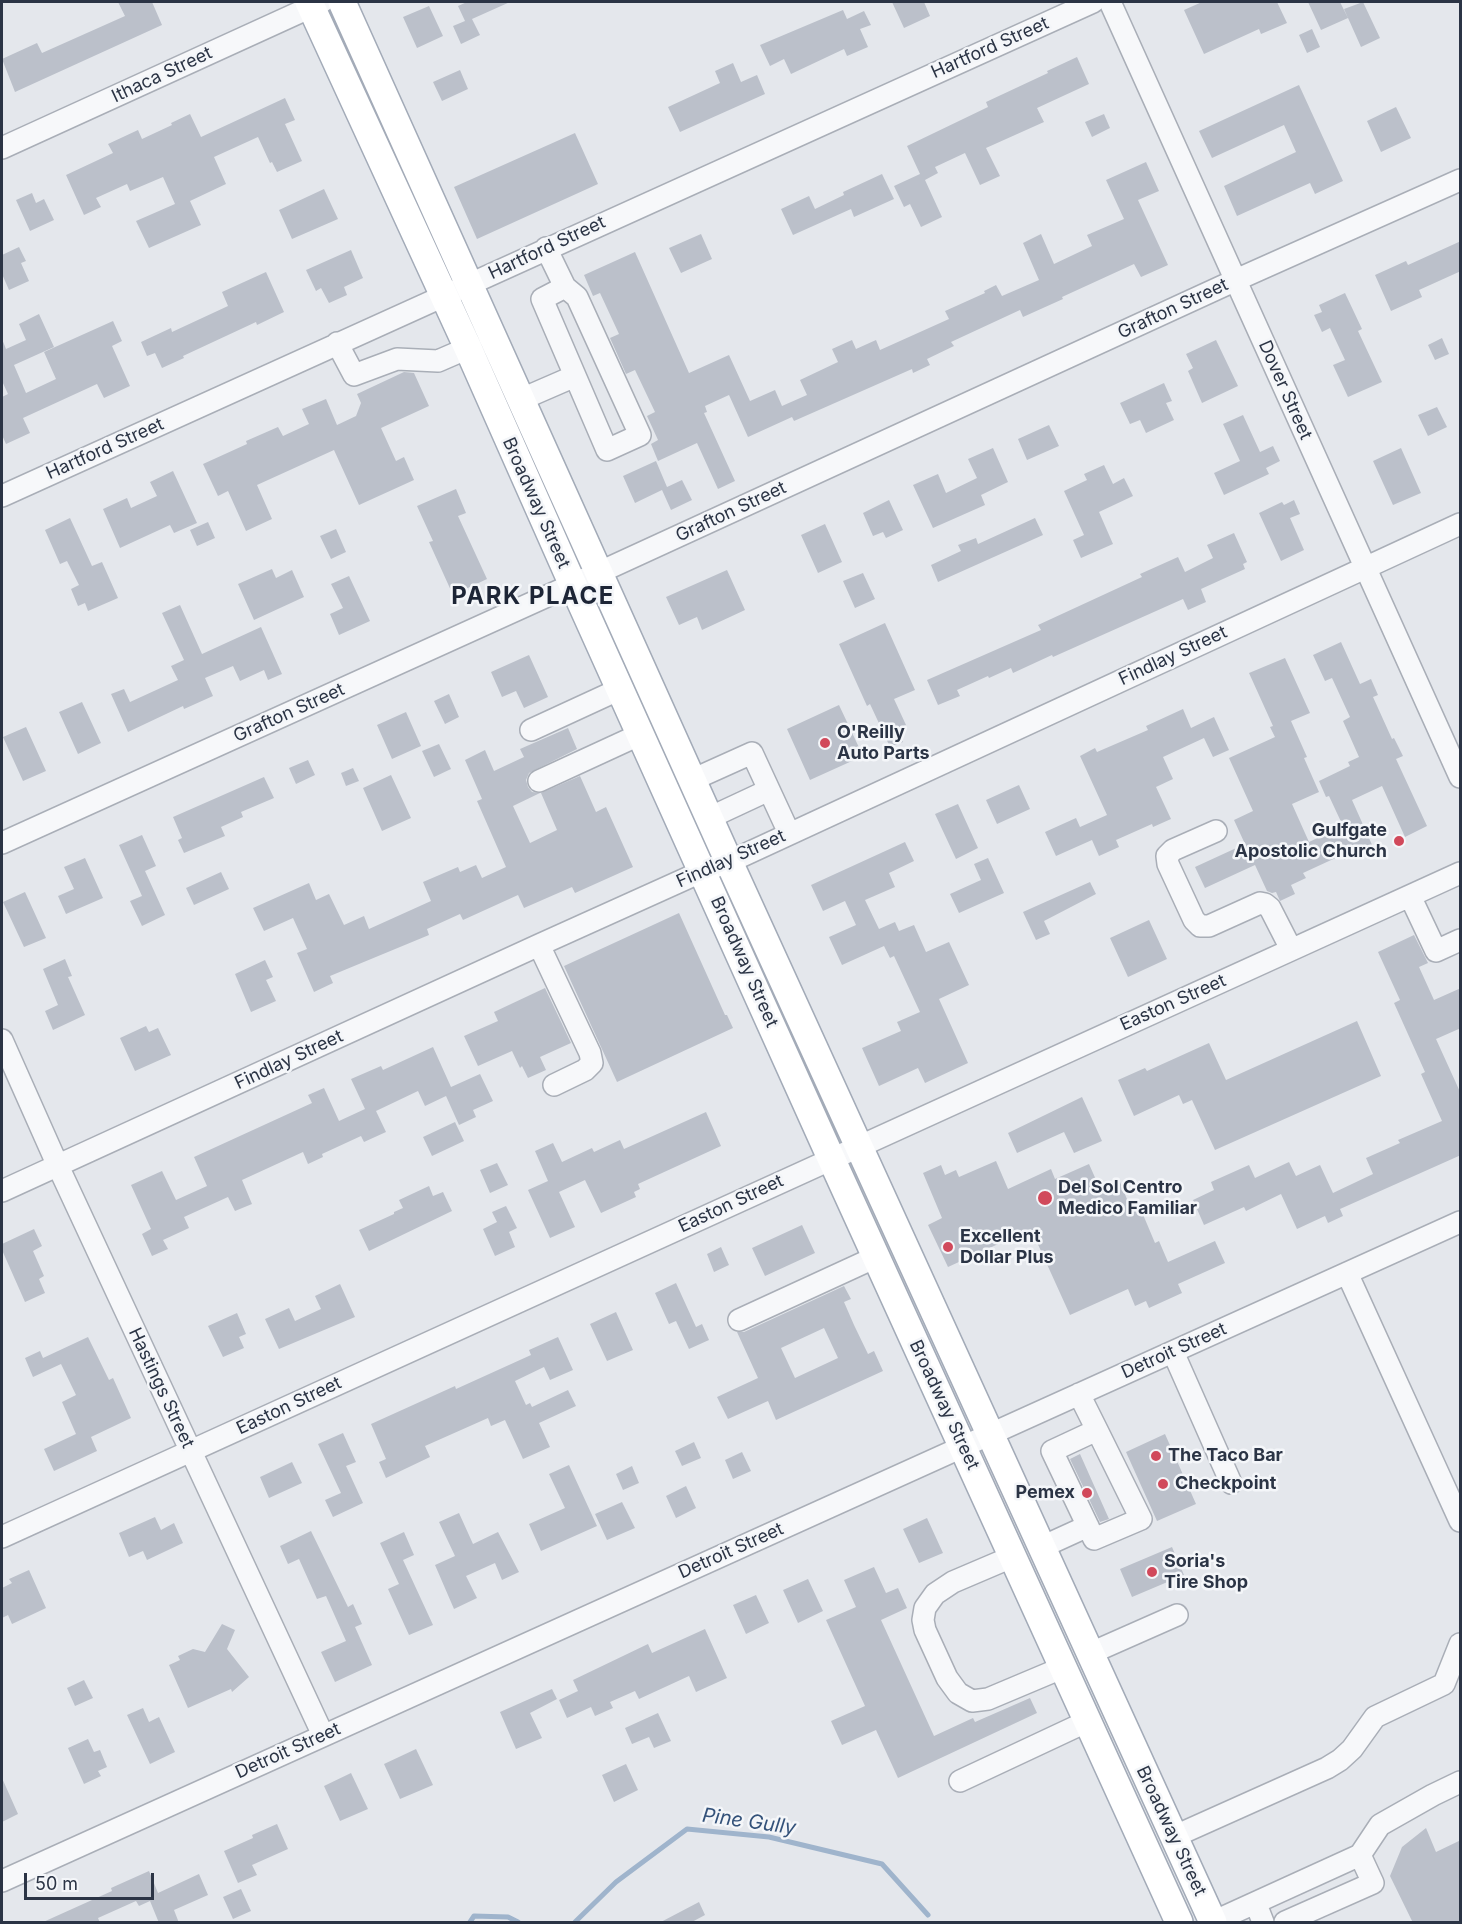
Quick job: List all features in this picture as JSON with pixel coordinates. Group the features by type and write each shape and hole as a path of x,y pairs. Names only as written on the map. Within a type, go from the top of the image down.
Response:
{"main road":[{"name":"Broadway Street","path":"342,2 709,818 1213,1922"},
{"name":"Broadway Street","path":"314,3 831,1158 1179,1923"},
{"path":"1063,1666 1090,1653"}],"street":[{"name":"Hartford Street","path":"2,496 1093,2"},
{"name":"Dover Street","path":"1110,2 1461,777"},
{"name":"Ithaca Street","path":"2,148 314,3"},
{"name":"Grafton Street","path":"2,843 573,585 1236,280 1461,180"},
{"path":"546,248 565,287 578,297 640,435 607,450 542,299 565,287"},
{"path":"337,343 354,375 398,359 438,361 468,348"},
{"path":"522,399 575,376"},
{"name":"Findlay Street","path":"2,1191 539,945 703,871 729,862 1461,524"},
{"path":"531,730 620,689"},
{"path":"538,781 641,734"},
{"path":"692,780 752,753 789,833"},
{"path":"709,818 769,790"},
{"path":"1216,831 1173,850 1167,856 1168,864 1194,921 1200,926 1209,926 1260,903 1265,904 1270,908 1292,950"},
{"name":"Easton Street","path":"2,1537 1461,873"},
{"path":"1410,896 1436,951 1461,940"},
{"path":"539,945 590,1053 592,1063 585,1070 554,1085"},
{"name":"Hastings Street","path":"2,1040 58,1166 323,1735"},
{"name":"Detroit Street","path":"2,1881 1461,1222"},
{"path":"739,1320 876,1257"},
{"path":"1347,1273 1461,1521"},
{"path":"1173,1352 1231,1483"},
{"path":"1079,1394 1097,1430 1141,1519 1094,1539 1052,1451 1097,1430"},
{"path":"1042,1547 1088,1526"},
{"path":"1014,1556 953,1582 935,1594 925,1608 923,1620 929,1640 947,1678 958,1693 972,1701 988,1699 1063,1666"},
{"path":"1090,1653 1177,1615"},
{"path":"1173,1837 1327,1768 1340,1760 1352,1749 1375,1717 1444,1684 1461,1644"},
{"path":"960,1781 1088,1720"},
{"path":"1213,1922 1260,1913 1360,1855 1380,1825 1461,1782"},
{"path":"1285,1923 1373,1883 1360,1855"}],"building":[{"path":"118,2 152,2 162,25 15,92 2,59 37,43 42,53 125,16"},
{"path":"467,2 510,2 472,19 480,35 461,44 453,26 465,21 458,6"},
{"path":"892,2 924,2 930,16 904,28"},
{"path":"1202,2 1277,2 1287,23 1261,34 1259,29 1204,54 1184,10"},
{"path":"1308,2 1340,2 1348,18 1321,30"},
{"path":"1363,2 1380,38 1361,47 1344,9"},
{"path":"429,6 443,36 417,48 403,17"},
{"path":"843,10 847,19 864,11 871,25 860,29 868,47 847,56 844,49 791,74 784,59 770,66 760,45"},
{"path":"1312,29 1320,47 1307,53 1299,35"},
{"path":"1077,57 1089,84 1037,108 1044,122 986,148 1000,176 980,185 965,153 935,167 938,173 925,180 942,217 921,227 910,204 904,207 894,186 920,174 907,146 988,107 986,102"},
{"path":"733,63 741,82 757,75 765,94 680,132 668,107 720,83 715,71"},
{"path":"460,70 468,89 442,101 433,82"},
{"path":"1299,85 1343,181 1315,194 1310,183 1237,216 1224,186 1296,152 1284,125 1212,158 1199,131"},
{"path":"285,98 295,120 285,124 302,161 277,172 272,162 270,163 258,137 214,157 226,184 190,201 201,225 149,248 136,221 175,204 163,177 130,191 127,184 96,198 101,207 84,215 66,175 113,153 108,144 138,130 142,139 190,114 201,137"},
{"path":"1396,107 1411,138 1381,152 1367,121"},
{"path":"1104,114 1110,128 1092,137 1085,122"},
{"path":"575,133 598,184 477,239 454,187"},
{"path":"1146,162 1159,191 1138,200 1168,265 1141,277 1134,264 1023,317 1020,310 951,342 954,346 927,359 930,365 913,373 912,369 794,421 792,417 748,437 729,395 705,406 707,412 704,413 735,481 718,489 697,443 658,461 651,444 658,440 647,416 655,412 635,370 626,374 610,338 619,334 600,293 593,296 584,275 635,252 689,373 729,355 750,401 775,390 782,406 807,395 800,380 838,362 832,349 852,340 856,349 876,340 880,350 949,319 945,311 985,293 984,291 996,285 1002,296 1039,280 1023,243 1041,234 1054,264 1092,246 1087,235 1124,219 1106,180"},
{"path":"882,174 894,199 854,217 851,209 793,235 781,209 809,196 815,209 844,195 843,192"},
{"path":"324,189 338,219 292,239 279,210"},
{"path":"32,193 36,203 44,199 54,220 30,231 16,200"},
{"path":"701,234 712,259 681,273 669,248"},
{"path":"1461,241 1461,271 1419,290 1422,297 1391,311 1375,275 1406,261 1408,265"},
{"path":"19,247 26,261 21,263 29,281 9,290 2,274 2,255"},
{"path":"351,250 363,278 344,287 347,295 329,303 321,288 316,291 306,270"},
{"path":"266,272 284,312 257,325 256,322 162,368 155,353 147,356 141,342 171,328 172,332 228,306 222,292"},
{"path":"1345,293 1362,329 1358,331 1382,382 1348,397 1333,365 1345,360 1330,328 1322,332 1314,315 1322,312 1319,305"},
{"path":"39,314 54,347 14,365 26,393 56,379 44,352 113,321 122,341 112,346 130,386 104,398 97,384 23,418 30,433 6,444 2,435 2,397 8,394 2,381 2,339 6,349 26,340 19,324"},
{"path":"1442,338 1449,354 1435,360 1428,345"},
{"path":"1216,340 1238,386 1202,403 1188,371 1193,368 1186,354"},
{"path":"404,372 414,373 429,406 381,428 396,461 404,457 414,480 359,505 334,450 257,485 272,519 246,531 228,491 218,496 203,464 278,427 283,436 309,424 302,409 326,399 337,425 356,416 361,403 357,394"},
{"path":"1164,383 1172,401 1166,403 1174,420 1146,433 1140,420 1130,424 1120,403"},
{"path":"1437,407 1447,427 1428,436 1418,415"},
{"path":"1243,415 1260,452 1273,446 1280,461 1266,468 1269,474 1224,495 1214,473 1240,461 1223,424"},
{"path":"1049,425 1059,446 1027,460 1018,439"},
{"path":"993,448 1008,482 981,495 985,505 933,528 913,485 938,474 946,493 977,478 968,459"},
{"path":"1401,448 1421,493 1393,505 1373,461"},
{"path":"656,461 667,487 682,480 692,500 671,510 662,490 635,503 623,476"},
{"path":"1104,465 1113,484 1124,478 1133,496 1099,512 1113,544 1081,558 1073,540 1084,535 1064,491 1087,480 1084,474"},
{"path":"173,471 197,523 174,533 170,525 120,548 103,509 127,498 131,508 157,496 150,482"},
{"path":"456,489 466,513 458,516 487,579 453,595 429,542 433,541 417,506"},
{"path":"889,500 903,530 886,538 883,532 873,536 863,513"},
{"path":"1294,500 1300,514 1290,518 1304,550 1281,561 1259,513 1282,502 1284,505"},
{"path":"70,518 92,566 102,562 118,598 88,611 85,603 78,606 71,589 79,585 67,561 60,564 45,530"},
{"path":"1035,518 1043,535 938,582 931,565 961,551 958,545 976,538 978,544"},
{"path":"208,522 215,538 197,546 190,530"},
{"path":"825,524 842,562 818,573 801,535"},
{"path":"336,529 346,552 331,559 320,536"},
{"path":"1234,533 1247,562 1243,564 1245,569 1201,589 1206,602 1188,610 1183,599 1013,673 1011,668 989,678 988,676 957,690 960,696 938,705 927,680 1041,630 1038,625 1142,577 1140,574 1178,557 1185,572 1213,558 1207,545"},
{"path":"272,569 276,578 292,570 304,597 254,620 238,584"},
{"path":"727,570 745,610 702,630 697,617 679,625 666,597"},
{"path":"863,573 875,599 855,608 843,581"},
{"path":"349,576 370,621 339,635 330,614 343,608 331,584"},
{"path":"180,605 202,654 261,627 282,674 268,680 264,670 240,681 233,666 205,678 213,696 184,709 183,706 128,732 111,694 124,689 130,702 178,680 171,666 184,660 162,613"},
{"path":"885,623 915,690 894,699 906,725 897,729 903,742 890,747 870,704 867,706 839,644"},
{"path":"1341,642 1360,684 1371,679 1378,695 1373,697 1392,739 1394,738 1403,756 1396,759 1427,826 1405,837 1382,786 1352,800 1373,847 1344,860 1342,855 1303,873 1306,878 1291,885 1295,894 1280,901 1276,892 1267,891 1255,865 1205,888 1195,867 1245,844 1234,820 1253,811 1229,758 1275,737 1270,727 1273,726 1249,673 1285,658 1310,713 1291,721 1319,792 1292,804 1309,842 1343,826 1319,781 1350,766 1348,762 1359,757 1343,721 1350,717 1332,678 1325,681 1313,655"},
{"path":"529,655 548,697 524,708 516,691 502,697 491,672"},
{"path":"449,694 459,717 445,724 434,701"},
{"path":"82,702 101,743 78,754 59,712"},
{"name":"O'Reilly Auto Parts","path":"839,705 863,756 810,780 787,729"},
{"path":"1183,709 1191,728 1214,717 1229,750 1213,757 1204,738 1163,757 1173,779 1156,787 1171,819 1153,827 1152,824 1116,840 1119,847 1099,856 1092,840 1056,856 1045,832 1076,818 1080,827 1107,815 1080,756 1095,748 1097,752 1148,730 1146,726"},
{"path":"406,712 421,746 392,759 377,725"},
{"path":"26,727 46,771 23,781 3,737"},
{"path":"568,728 577,749 529,773 526,780 528,787 532,792 540,793 513,806 530,843 557,830 541,793 580,776 596,812 606,807 633,867 575,893 572,887 524,908 518,895 463,920 460,914 427,929 429,935 330,976 333,983 314,992 297,953 307,949 293,918 264,931 253,908 309,883 316,900 329,894 344,925 364,916 369,929 431,901 423,882 458,867 460,872 476,865 482,878 506,867 477,801 482,799 465,760 485,750 494,771 524,757 520,749"},
{"path":"439,744 451,769 434,777 422,751"},
{"path":"308,760 315,775 296,784 289,768"},
{"path":"353,768 359,781 346,786 341,773"},
{"path":"391,775 411,818 382,831 363,788"},
{"path":"264,777 274,798 241,812 243,817 221,827 225,836 184,853 178,840 182,838 173,817"},
{"path":"1019,785 1030,809 997,824 986,800"},
{"path":"958,804 978,848 956,859 935,814"},
{"path":"142,835 156,866 145,871 165,915 142,926 130,901 142,896 119,845"},
{"path":"905,842 914,861 889,873 895,887 865,900 879,929 895,922 899,931 914,925 926,952 949,942 969,985 939,999 968,1063 925,1083 918,1068 879,1086 862,1048 901,1031 897,1022 920,1012 894,956 890,958 884,946 842,965 829,937 856,925 845,901 823,911 811,885"},
{"path":"85,858 103,898 66,914 58,896 74,889 64,867"},
{"path":"988,858 1004,893 959,913 950,894 981,880 974,864"},
{"path":"221,872 229,889 194,905 186,888"},
{"path":"1090,882 1096,894 1044,921 1050,934 1036,940 1023,912"},
{"path":"25,892 46,938 24,947 3,902"},
{"path":"679,913 733,1028 617,1082 564,966"},
{"path":"1149,920 1167,959 1128,977 1110,938"},
{"path":"1414,935 1428,963 1419,967 1434,1000 1461,988 1461,1028 1436,1039 1461,1094 1461,1155 1340,1209 1343,1216 1328,1223 1325,1216 1297,1229 1281,1194 1246,1211 1244,1207 1204,1225 1193,1200 1214,1190 1211,1182 1249,1165 1255,1178 1289,1162 1296,1176 1320,1165 1333,1193 1373,1174 1366,1158 1400,1143 1398,1140 1442,1121 1421,1074 1425,1072 1394,1003 1400,1000 1378,952"},
{"path":"65,959 72,976 68,977 85,1015 53,1030 45,1011 58,1005 43,969"},
{"path":"265,960 273,977 266,980 276,1001 251,1012 235,974"},
{"path":"545,988 571,1043 540,1057 546,1070 528,1078 512,1051 478,1066 464,1036 498,1021 494,1012"},
{"path":"1357,1021 1381,1076 1215,1150 1192,1100 1183,1104 1179,1095 1134,1116 1118,1080 1145,1068 1147,1071 1209,1043 1226,1080"},
{"path":"146,1026 149,1032 158,1028 171,1055 135,1071 120,1038"},
{"path":"433,1047 451,1087 480,1074 493,1101 473,1110 476,1117 459,1125 446,1096 425,1106 418,1091 376,1111 386,1132 364,1142 361,1136 322,1154 323,1157 308,1164 303,1152 242,1180 252,1204 235,1211 228,1197 184,1217 189,1228 163,1240 168,1249 152,1256 142,1234 151,1229 131,1185 162,1171 176,1200 207,1186 194,1157 312,1103 308,1095 324,1088 339,1121 365,1109 351,1079 381,1066 383,1070"},
{"path":"1082,1097 1102,1141 1074,1153 1064,1132 1017,1153 1008,1133"},
{"path":"706,1112 721,1146 638,1184 640,1189 634,1192 636,1197 601,1213 585,1180 559,1192 575,1227 550,1238 528,1190 548,1181 535,1151 553,1143 562,1162 592,1148 594,1152 620,1140 624,1149"},
{"path":"455,1122 464,1141 432,1156 423,1137"},
{"path":"996,1161 1008,1189 1051,1169 1055,1179 1089,1164 1101,1191 1120,1182 1131,1209 1139,1205 1155,1243 1159,1241 1168,1262 1215,1241 1225,1263 1178,1284 1182,1293 1149,1308 1146,1301 1135,1306 1128,1289 1070,1315 1031,1229 948,1267 928,1225 942,1218 923,1173 941,1165 945,1175 956,1170 959,1177"},
{"path":"497,1163 508,1185 490,1193 480,1170"},
{"path":"429,1186 433,1196 443,1192 452,1211 369,1251 359,1230 394,1214 403,1208 399,1200"},
{"path":"506,1206 517,1228 509,1232 515,1247 495,1256 483,1229 497,1222 492,1212"},
{"path":"802,1225 815,1253 765,1276 752,1248"},
{"path":"34,1229 42,1246 33,1251 44,1276 39,1279 45,1293 25,1302 2,1250 2,1244"},
{"path":"721,1247 729,1265 714,1272 707,1254"},
{"path":"676,1283 696,1327 702,1324 709,1340 689,1349 676,1321 669,1324 655,1293"},
{"path":"340,1284 355,1317 279,1349 265,1319 289,1308 295,1321 321,1309 315,1296"},
{"path":"844,1286 851,1299 844,1302 854,1325 868,1354 874,1351 883,1371 776,1420 768,1401 728,1419 717,1397 758,1378 737,1332 744,1332","holes":["824,1328 838,1358 795,1378 781,1348"]},
{"path":"616,1312 633,1350 607,1361 590,1324"},
{"path":"237,1313 246,1334 239,1337 244,1348 223,1357 208,1326"},
{"path":"88,1337 109,1380 113,1378 131,1418 91,1437 97,1451 54,1471 44,1449 76,1434 62,1402 76,1395 61,1364 33,1377 25,1358 40,1351 43,1358"},
{"path":"558,1337 573,1370 550,1380 544,1367 515,1381 526,1405 530,1403 532,1407 568,1390 576,1406 539,1423 550,1447 523,1459 505,1420 491,1426 488,1418 425,1446 430,1457 386,1478 379,1462 386,1459 371,1424 531,1355 529,1350"},
{"path":"343,1433 356,1462 346,1466 363,1503 333,1517 325,1500 341,1493 318,1444"},
{"path":"1165,1434 1196,1504 1157,1521 1126,1452"},
{"path":"694,1442 701,1458 682,1466 675,1451"},
{"path":"742,1452 751,1471 733,1479 725,1460"},
{"path":"1080,1454 1109,1519 1100,1522 1070,1459"},
{"path":"292,1462 302,1483 269,1498 260,1477"},
{"path":"569,1465 597,1526 541,1551 529,1524 565,1508 549,1474"},
{"path":"632,1466 639,1483 623,1490 616,1474"},
{"path":"686,1486 696,1508 676,1518 666,1496"},
{"path":"622,1502 635,1528 607,1540 595,1514"},
{"path":"459,1513 473,1544 498,1532 519,1572 502,1580 495,1563 466,1576 477,1598 454,1609 435,1565 455,1556 439,1522"},
{"path":"155,1517 161,1530 174,1523 183,1543 147,1560 143,1551 129,1557 119,1533"},
{"path":"927,1518 943,1553 919,1563 903,1529"},
{"path":"311,1531 348,1607 353,1604 362,1624 355,1627 372,1665 335,1682 321,1652 346,1641 326,1596 317,1599 299,1559 288,1564 280,1546"},
{"path":"404,1532 414,1555 403,1560 433,1625 409,1635 388,1589 399,1584 380,1543"},
{"name":"Soria's Tire Shop","path":"1172,1547 1184,1575 1132,1597 1120,1569"},
{"path":"874,1567 886,1593 898,1588 907,1608 881,1620 934,1736 973,1718 975,1722 1030,1698 1037,1713 898,1778 876,1730 842,1745 831,1721 865,1706 826,1620 856,1607 844,1580"},
{"path":"29,1570 46,1608 12,1624 8,1615 2,1618 2,1588 12,1583 9,1579"},
{"path":"808,1579 823,1611 798,1623 783,1590"},
{"path":"756,1595 769,1623 746,1634 733,1605"},
{"path":"222,1624 235,1630 227,1649 249,1677 232,1692 231,1689 188,1708 169,1665 180,1660 178,1656 193,1649 205,1652"},
{"path":"705,1629 727,1678 696,1692 689,1676 639,1699 635,1691 610,1702 613,1708 595,1716 591,1707 567,1718 559,1700 578,1691 573,1680 648,1644 652,1653"},
{"path":"84,1680 93,1698 75,1706 67,1688"},
{"path":"552,1689 557,1699 530,1713 542,1738 516,1749 500,1712"},
{"path":"143,1708 149,1722 159,1717 175,1752 150,1764 127,1715"},
{"path":"658,1713 671,1741 654,1748 649,1737 632,1744 625,1728"},
{"path":"88,1739 94,1752 100,1750 107,1767 98,1771 101,1776 84,1784 68,1748"},
{"path":"416,1749 433,1785 400,1799 384,1764"},
{"path":"626,1764 638,1790 614,1802 602,1775"},
{"path":"351,1773 368,1809 340,1821 324,1786"},
{"path":"2,1778 18,1814 2,1822"},
{"path":"277,1824 288,1849 252,1865 257,1875 238,1883 224,1851"},
{"path":"1426,1828 1436,1852 1461,1840 1461,1923 1413,1923 1390,1876 1402,1847"},
{"path":"149,1871 158,1893 199,1874 208,1895 174,1910 179,1923 159,1923 150,1901 139,1906 136,1901 98,1918 100,1923 41,1923 112,1891 111,1888"},
{"path":"241,1889 251,1911 233,1919 223,1897"},
{"path":"699,1902 705,1915 690,1923 659,1923"}],"waterway":[{"name":"Pine Gully","path":"575,1922 616,1882 687,1829 769,1837 882,1864 928,1915"},
{"name":"Pine Gully","path":"470,1922 474,1916 508,1917 518,1922"}],"place":[{"name":"O'Reilly Auto Parts","path":"825,743"},
{"name":"Gulfgate Apostolic Church","path":"1399,841"},
{"name":"Del Sol Centro Medico Familiar","path":"1045,1198"},
{"name":"Excellent Dollar Plus","path":"948,1247"},
{"name":"The Taco Bar","path":"1156,1456"},
{"name":"Checkpoint","path":"1163,1484"},
{"name":"Pemex","path":"1087,1493"},
{"name":"Soria's Tire Shop","path":"1152,1572"}],"district":[{"name":"PARK PLACE","path":"533,597"}]}
